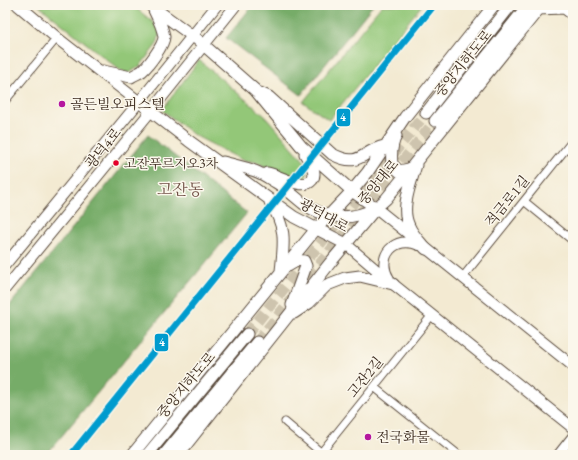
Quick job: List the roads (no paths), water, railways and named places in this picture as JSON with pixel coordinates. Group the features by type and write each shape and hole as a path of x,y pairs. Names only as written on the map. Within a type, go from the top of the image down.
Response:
{"main road":[{"name":"광덕대로","path":"18,5 57,38 189,141 294,217 346,244 393,284 573,428"},
{"name":"광덕4로","path":"5,265 140,102 216,5"},
{"name":"광덕4로","path":"5,289 236,5"},
{"name":"중앙대로","path":"132,455 316,228 352,191 405,117 494,5"},
{"name":"중앙지하도로","path":"426,113 511,5"},
{"path":"151,6 204,45 255,90 301,146 352,191 376,208 573,366"},
{"path":"98,70 131,77 142,70 156,54 164,36 160,22 151,6"},
{"name":"중앙대로","path":"178,455 346,244 376,208 386,200 536,7"},
{"name":"중앙지하도로","path":"435,121 536,7"},
{"path":"255,90 269,97 332,154 340,158 355,160 365,156 376,148 384,146"},
{"path":"405,117 392,142 392,164 399,171 409,169"},
{"path":"216,160 255,171 274,174 302,185 309,183 314,176 314,169 301,146"},
{"path":"417,160 409,190 405,216 409,227 426,249"},
{"path":"255,171 278,184 305,205 317,212 329,216 346,217 364,214 376,208"},
{"path":"266,197 278,214 283,227 284,241 281,271"},
{"path":"393,284 386,274 383,265 385,257 389,251 395,245 402,242 411,242 426,249"},
{"path":"281,271 296,260 302,260 306,265 288,316"},
{"path":"288,316 309,303 327,285 345,278 360,276 393,284"},
{"name":"중앙지하도로","path":"147,455 247,334"},
{"name":"중앙지하도로","path":"164,455 257,342"},
{"path":"188,455 189,442"}],"street":[{"path":"536,7 564,7 573,16"},
{"path":"5,101 57,38"},
{"name":"적금로1길","path":"462,278 573,140"},
{"path":"524,201 573,241"},
{"name":"고잔2길","path":"322,454 432,315"},
{"path":"374,387 459,455"},
{"path":"285,422 322,454"},
{"path":"558,455 573,436"}],"tunnel":[{"path":"247,334 426,113"},
{"path":"257,342 435,121"}],"place":[{"name":"골든빌오피스텔","path":"62,104"},
{"name":"고잔푸르지오3차","path":"116,163"},
{"name":"전국화물","path":"368,437"}],"district":[{"name":"고잔동","path":"180,189"}]}
